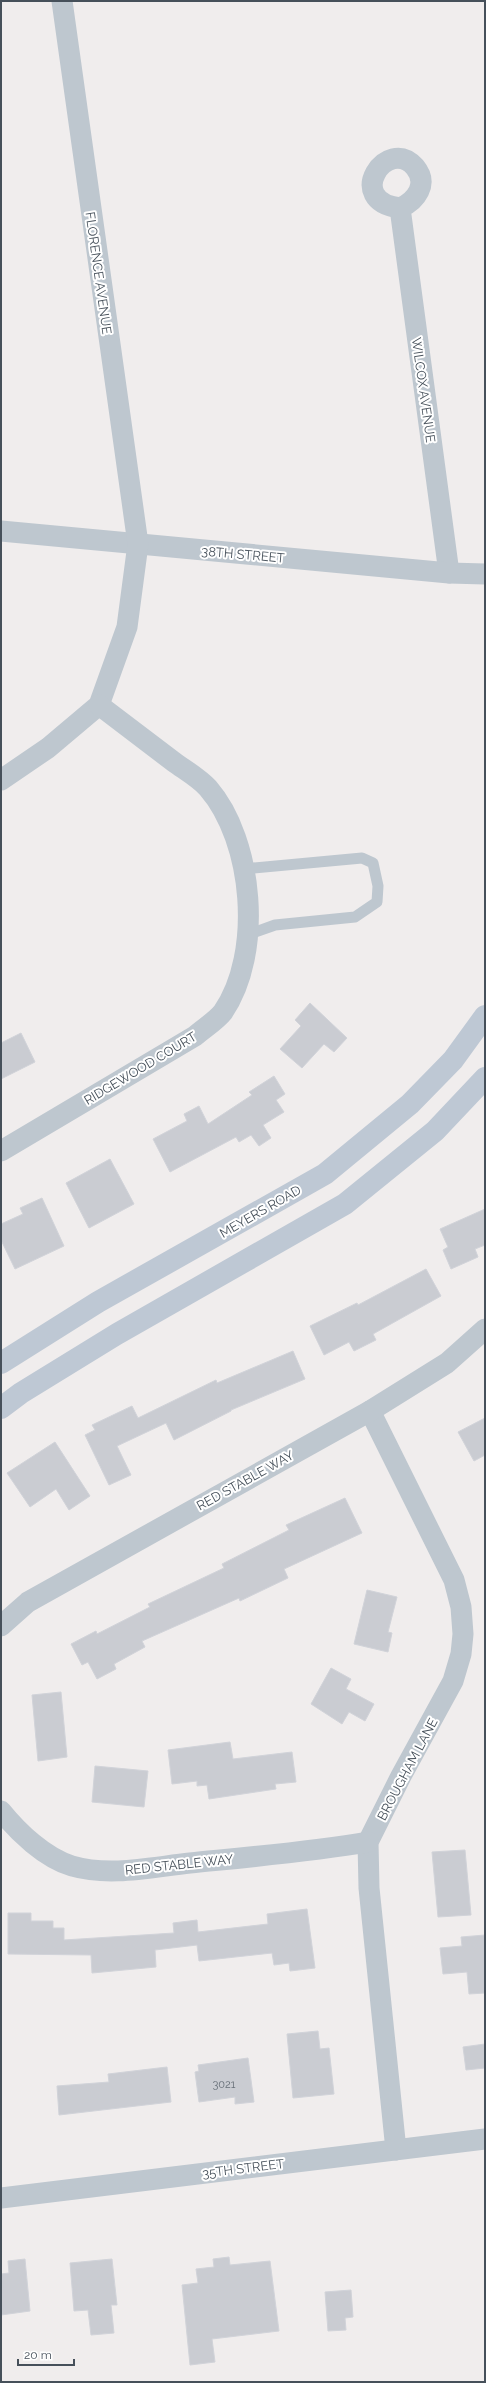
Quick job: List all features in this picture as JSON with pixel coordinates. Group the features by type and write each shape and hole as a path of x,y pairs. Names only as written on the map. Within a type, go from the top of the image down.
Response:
{"street":[{"name":"FLORENCE AVENUE","path":"62,1 138,544 127,627 99,705"},
{"name":"WILCOX AVENUE","path":"400,208 449,573"},
{"name":"38TH STREET","path":"1,531 449,573 485,574"},
{"path":"1,780 48,748 99,705"},
{"name":"RIDGEWOOD COURT","path":"1,1151 185,1043 222,1013 244,966 248,906 242,868 232,830 207,788 99,705"},
{"name":"MEYERS ROAD","path":"1,1363 98,1302 325,1174 410,1104 454,1060 485,1016"},
{"path":"1,1408 21,1393 117,1334 345,1204 434,1131 485,1078"},
{"name":"RED STABLE WAY","path":"1,1626 28,1602 370,1411 447,1363 485,1329"},
{"name":"BROUGHAM LANE","path":"370,1411 454,1580 461,1607 463,1634 461,1654 453,1681 401,1776 368,1842 369,1888 396,2150"},
{"name":"RED STABLE WAY","path":"3,1817 48,1855 70,1866 108,1871 322,1850 368,1842"},
{"name":"35TH STREET","path":"1,2198 485,2140"}],"lane":[{"path":"242,868 362,858 373,864 378,886 377,902 355,917 275,924 247,935"}],"building":[{"path":"310,1003 347,1038 334,1052 324,1044 302,1068 280,1049 301,1026 295,1020"},
{"path":"21,1033 35,1062 1,1079 1,1043"},
{"path":"274,1076 285,1094 276,1100 284,1112 263,1125 271,1138 259,1146 251,1135 239,1142 236,1137 170,1172 153,1139 187,1121 184,1114 199,1106 208,1124 252,1095 249,1092"},
{"path":"110,1159 134,1204 89,1228 66,1183"},
{"path":"42,1198 64,1246 15,1269 1,1240 1,1224 23,1214 20,1208"},
{"path":"485,1209 485,1245 475,1249 478,1257 451,1269 443,1250 448,1247 440,1229"},
{"path":"426,1269 441,1296 373,1334 376,1340 354,1351 349,1342 324,1355 310,1326 357,1303 358,1305"},
{"path":"293,1351 305,1379 231,1410 174,1440 166,1423 117,1446 131,1475 109,1485 85,1435 95,1430 92,1425 132,1406 138,1418 216,1380 217,1383"},
{"path":"485,1418 485,1455 474,1461 458,1432"},
{"path":"55,1442 90,1496 69,1510 56,1489 30,1507 7,1473"},
{"path":"345,1498 362,1533 284,1569 288,1578 240,1601 239,1598 142,1641 145,1647 114,1664 116,1669 97,1679 88,1662 82,1665 71,1644 96,1631 97,1634 150,1607 148,1604 224,1568 222,1564 289,1530 286,1525"},
{"path":"367,1590 397,1597 388,1632 392,1633 388,1652 354,1644"},
{"path":"331,1668 351,1679 346,1689 374,1704 365,1721 349,1712 342,1724 311,1704"},
{"path":"61,1692 67,1757 38,1761 32,1695"},
{"path":"230,1742 233,1759 292,1752 296,1782 275,1784 276,1789 209,1799 207,1785 197,1786 197,1781 172,1784 168,1750"},
{"path":"95,1766 148,1771 144,1807 92,1802"},
{"path":"465,1850 471,1915 438,1917 432,1852"},
{"path":"307,1909 315,1968 290,1971 289,1963 274,1965 272,1953 199,1961 197,1945 155,1950 156,1967 92,1973 91,1955 8,1954 8,1913 31,1913 31,1921 53,1921 53,1928 64,1928 64,1940 174,1933 173,1923 197,1920 198,1932 268,1924 267,1914"},
{"path":"485,1935 485,1993 469,1994 467,1972 443,1974 440,1948 462,1946 461,1937"},
{"path":"318,2031 320,2049 329,2048 334,2094 293,2098 287,2034"},
{"path":"485,2044 485,2068 466,2070 463,2047"},
{"path":"248,2058 254,2102 235,2104 235,2097 199,2102 195,2072 199,2071 198,2065"},
{"path":"167,2067 171,2102 59,2115 57,2086 109,2082 108,2074"},
{"path":"229,2257 230,2265 270,2261 279,2331 212,2339 215,2362 190,2365 182,2285 198,2283 196,2269 214,2267 213,2259"},
{"path":"25,2259 30,2311 1,2315 1,2274 9,2273 8,2261"},
{"path":"112,2259 117,2305 111,2305 114,2333 91,2335 88,2310 74,2311 70,2263"},
{"path":"351,2290 353,2317 345,2318 346,2330 328,2331 325,2292"}]}
